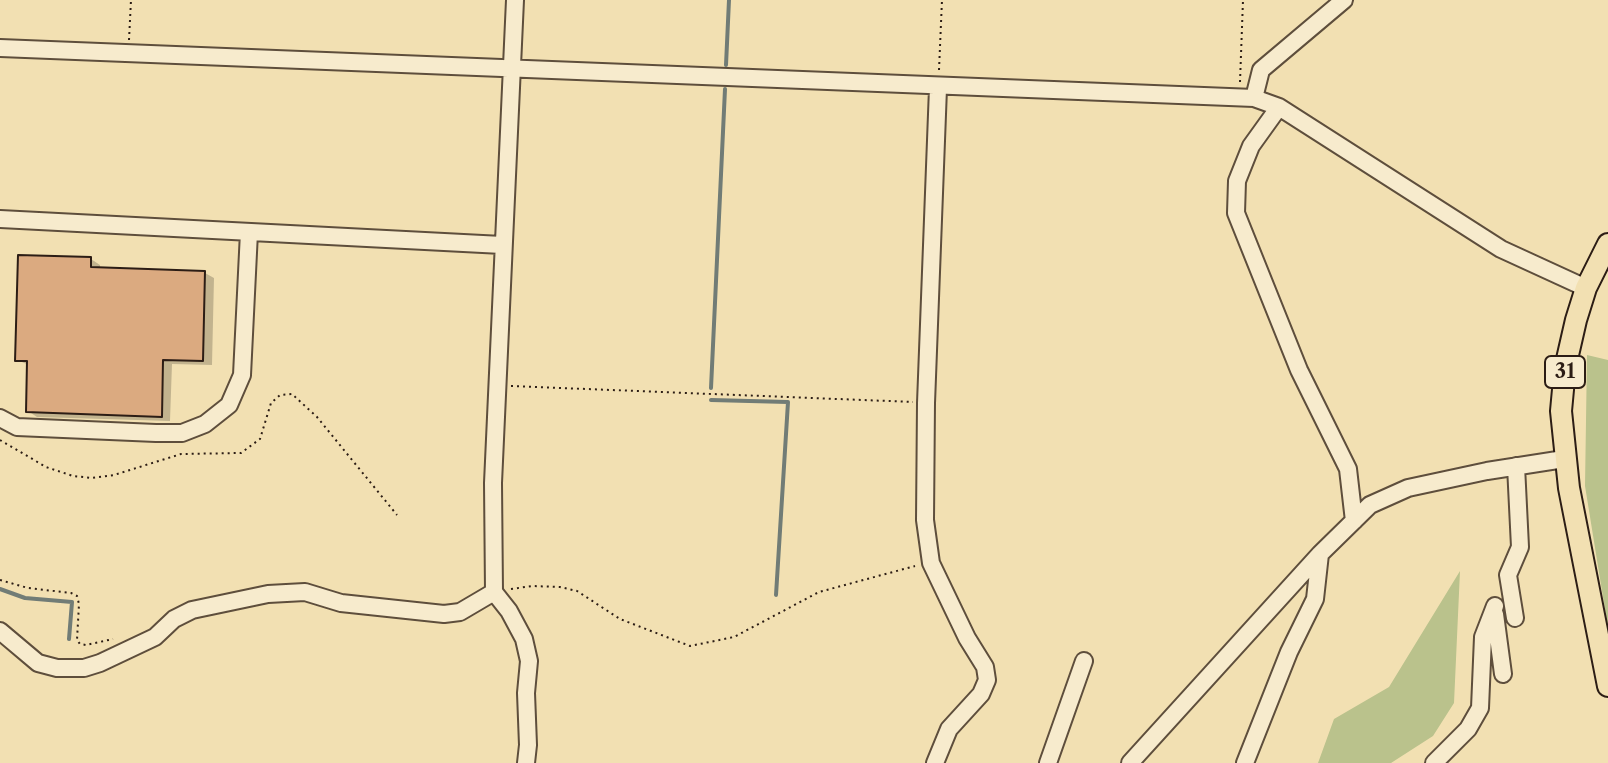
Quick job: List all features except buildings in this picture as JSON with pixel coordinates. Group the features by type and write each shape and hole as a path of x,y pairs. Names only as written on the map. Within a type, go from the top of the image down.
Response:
{"main road":[{"name":"31","path":"1608,244 1586,288 1565,368 1561,411 1564,459 1608,686"}],"street":[{"path":"515,0 493,483 494,592 509,611 524,639 529,661 526,763"},
{"path":"1246,99 1261,70 1344,0"},
{"path":"0,48 1246,99 1279,107 1501,249 1586,288"},
{"path":"935,763 949,729 981,694 987,680 985,667 967,638 931,563 925,520 926,403 938,88"},
{"path":"1279,107 1251,146 1241,169 1237,181 1236,213 1299,370 1348,469 1354,521"},
{"path":"0,219 502,245"},
{"path":"0,418 17,427 156,433 182,433 205,424 229,405 242,375 249,232"},
{"path":"1130,763 1320,554 1370,505 1408,488 1564,459"},
{"path":"1434,763 1468,729 1480,708 1483,637 1520,547 1516,466"},
{"path":"1245,763 1289,652 1315,599 1320,554"},
{"path":"1508,575 1515,618"},
{"path":"0,631 38,663 57,668 84,668 155,637 174,619 192,610 268,594 305,592 341,603 444,614 460,612 494,592"},
{"path":"1495,606 1503,674"},
{"path":"1048,763 1084,661"}],"path":[{"path":"129,53 131,0"},
{"path":"938,88 942,0"},
{"path":"1243,0 1246,99"},
{"path":"497,386 926,403"},
{"path":"317,417 397,515"},
{"path":"494,592 532,586 577,591 620,619 690,646 734,637 819,592 931,563"},
{"path":"0,580 77,596 77,640 80,644 124,636"}],"green space":[{"path":"1587,355 1608,360 1608,628 1585,486"},
{"path":"1460,571 1454,703 1433,736 1391,763 1318,763 1334,719 1389,687"}],"waterway":[{"path":"726,65 729,0"},
{"path":"711,388 725,89"},
{"path":"711,400 788,402 776,595"},
{"path":"0,589 25,598 72,602 69,639"}]}
